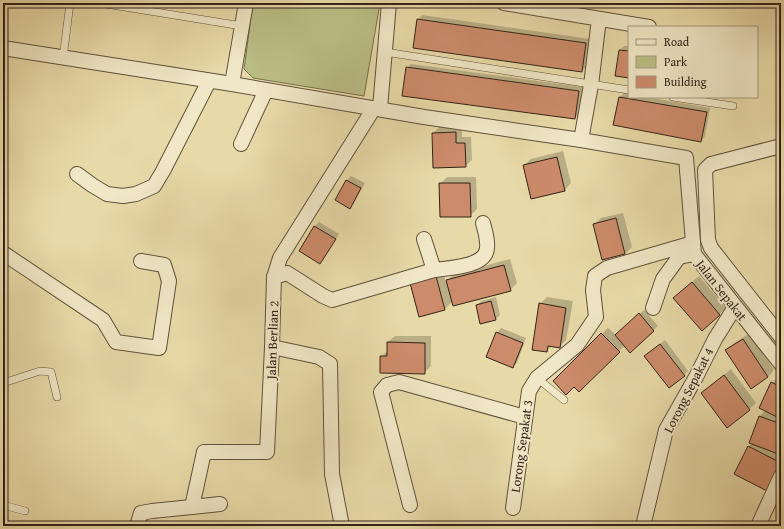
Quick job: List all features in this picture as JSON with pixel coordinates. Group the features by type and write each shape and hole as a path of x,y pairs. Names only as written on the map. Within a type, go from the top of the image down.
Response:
{"street":[{"path":"232,84 246,3"},
{"path":"377,108 385,52 389,3"},
{"path":"504,3 644,26"},
{"path":"3,48 232,84 424,117 581,140 591,85 599,19"},
{"path":"77,174 107,194 123,196 129,195 154,186 164,171 210,81"},
{"path":"241,144 266,90"},
{"name":"Jalan Berlian 2","path":"192,507 204,452 267,452 274,277 280,258 377,108"},
{"name":"Jalan Sepakat","path":"581,140 686,158 693,249 735,306 781,364"},
{"path":"781,146 711,164 705,170 708,240 711,248 781,337"},
{"path":"274,277 287,273 323,296 332,300 340,298 410,276 434,270 467,265 482,258 488,246 483,223"},
{"path":"424,239 434,270"},
{"path":"653,308 663,278 680,257 693,249"},
{"name":"Lorong Sepakat 3","path":"513,508 529,391 537,378 578,345 596,317 593,290 596,276 607,268 693,249"},
{"path":"3,253 103,320 116,342 160,348 169,281 164,265 141,261"},
{"name":"Lorong Sepakat 4","path":"643,526 666,430 696,377 715,339 735,306"},
{"path":"272,347 319,357 330,364 332,474 342,526"},
{"path":"410,505 380,392 388,385 399,382 525,417"},
{"path":"758,526 781,476"},
{"path":"137,526 141,513 220,504"}],"lane":[{"path":"63,58 70,3"},
{"path":"100,3 242,26"},
{"path":"385,52 628,90"},
{"path":"680,98 733,106"},
{"path":"3,383 40,371 51,372 57,398"},
{"path":"537,378 564,400"},
{"path":"3,505 25,511"}],"green space":[{"path":"253,3 380,3 364,96 253,78 244,69"}],"building":[{"path":"417,19 586,43 582,72 413,48"},
{"path":"619,50 628,51 628,78 615,76"},
{"path":"406,67 579,91 575,119 402,96"},
{"path":"619,97 707,112 701,142 613,125"},
{"path":"456,132 456,143 465,143 466,167 433,168 432,133"},
{"path":"557,157 565,191 531,199 523,165"},
{"path":"346,180 361,188 350,209 335,200"},
{"path":"439,183 470,183 471,217 440,217"},
{"path":"616,218 625,254 602,260 593,224"},
{"path":"314,226 336,239 320,264 299,251"},
{"path":"504,265 511,291 453,306 446,280"},
{"path":"436,276 445,310 419,317 410,283"},
{"path":"692,282 720,315 702,331 673,298"},
{"path":"491,301 496,320 480,324 476,305"},
{"path":"539,303 566,308 560,348 548,346 547,352 532,350"},
{"path":"639,313 654,331 630,353 615,335"},
{"path":"496,332 523,343 513,368 486,357"},
{"path":"601,333 620,352 579,392 574,387 566,395 553,381"},
{"path":"743,339 768,377 751,389 725,350"},
{"path":"387,342 425,343 425,374 380,373 380,356 387,356"},
{"path":"660,344 685,376 669,388 644,356"},
{"path":"724,375 750,410 727,428 701,393"},
{"path":"771,382 781,387 781,419 759,408"},
{"path":"759,416 781,424 781,455 749,443"},
{"path":"748,446 781,463 781,469 769,492 734,474"}]}
